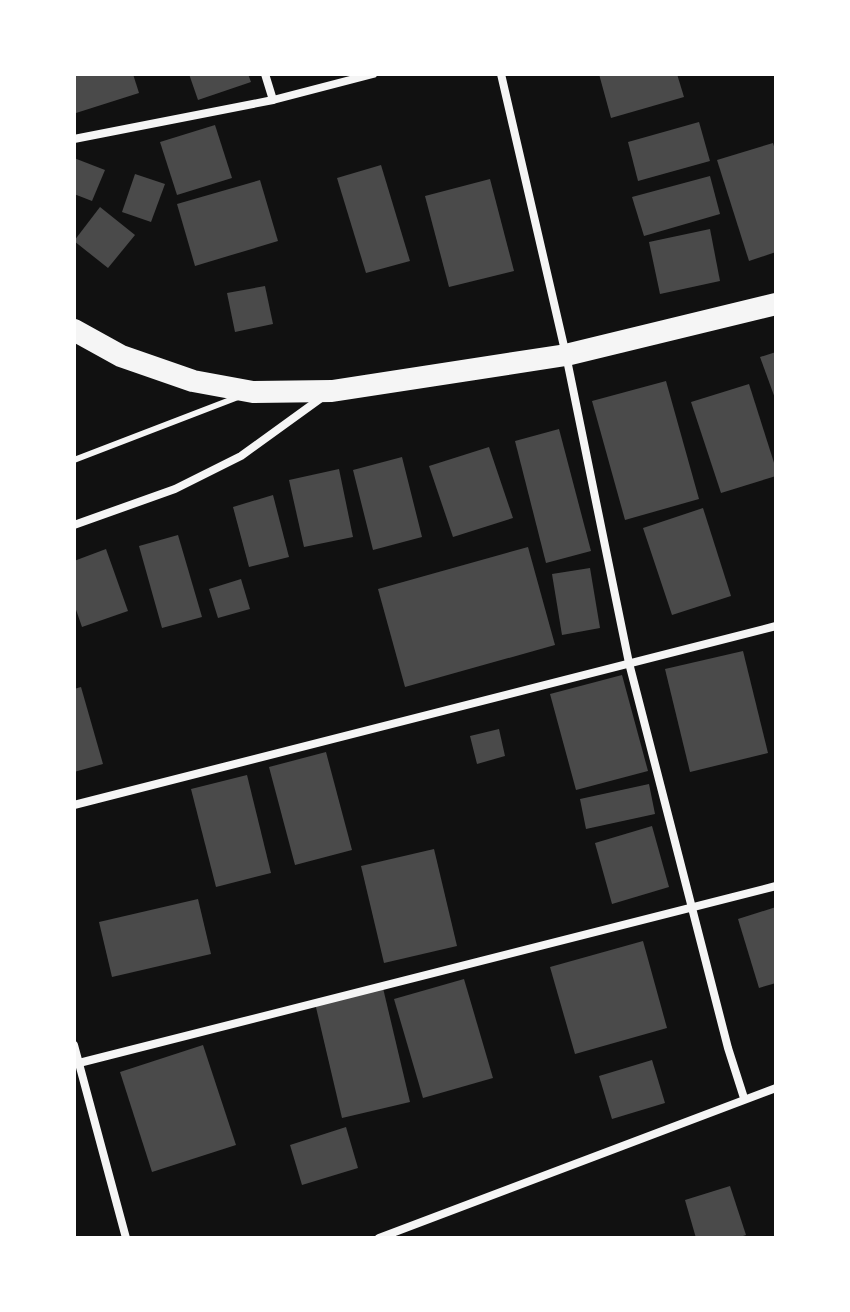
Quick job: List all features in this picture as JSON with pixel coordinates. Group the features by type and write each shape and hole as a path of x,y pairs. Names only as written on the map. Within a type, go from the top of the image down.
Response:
{"highway":[{"path":"74,330 121,356 193,381 253,392 332,391 566,355 776,304"}],"street":[{"path":"265,74 273,100"},
{"path":"74,139 273,100 373,74"},
{"path":"501,74 566,355 629,663 728,1048 744,1098"},
{"path":"74,525 175,489 241,456 332,391"},
{"path":"74,805 776,626"},
{"path":"79,1063 776,886"},
{"path":"74,1045 126,1238"},
{"path":"379,1238 776,1088"}],"lane":[{"path":"74,460 253,392"}],"building":[{"path":"74,74 133,74 139,93 76,113"},
{"path":"189,74 248,74 251,82 198,100"},
{"path":"599,74 677,74 684,97 611,118"},
{"path":"699,122 710,161 638,181 628,142"},
{"path":"215,125 232,178 177,195 160,142"},
{"path":"773,143 776,153 776,252 749,261 717,160"},
{"path":"74,158 105,170 92,201 74,194"},
{"path":"381,165 410,261 366,273 337,178"},
{"path":"135,174 165,184 151,222 122,212"},
{"path":"710,176 720,214 644,236 632,197"},
{"path":"490,179 514,271 449,287 425,196"},
{"path":"260,180 278,241 195,266 177,204"},
{"path":"100,207 135,235 108,268 74,241"},
{"path":"710,229 720,281 660,294 649,242"},
{"path":"265,286 273,324 235,332 227,293"},
{"path":"776,352 776,401 760,357"},
{"path":"666,381 699,499 625,520 592,401"},
{"path":"749,384 776,476 721,493 691,402"},
{"path":"559,429 591,551 546,563 515,441"},
{"path":"489,447 513,518 453,537 429,466"},
{"path":"402,457 422,537 373,550 353,470"},
{"path":"339,469 353,537 304,547 289,480"},
{"path":"273,495 289,557 249,567 233,507"},
{"path":"703,508 731,596 672,615 643,528"},
{"path":"178,535 202,617 162,628 139,546"},
{"path":"528,547 555,645 405,687 378,589"},
{"path":"106,549 128,611 82,627 74,604 74,561"},
{"path":"590,568 600,628 562,635 552,574"},
{"path":"241,579 250,609 218,618 209,589"},
{"path":"743,651 768,753 690,772 665,669"},
{"path":"622,675 648,771 576,790 550,694"},
{"path":"81,687 103,764 74,772 74,689"},
{"path":"499,729 505,756 477,764 470,736"},
{"path":"326,752 352,850 295,865 269,767"},
{"path":"247,775 271,873 216,887 191,789"},
{"path":"649,784 655,814 586,829 580,799"},
{"path":"652,826 669,887 612,904 595,843"},
{"path":"434,849 457,946 384,963 361,866"},
{"path":"198,899 211,954 112,977 99,922"},
{"path":"776,907 776,983 759,988 738,919"},
{"path":"643,941 667,1028 575,1054 550,967"},
{"path":"464,979 493,1078 423,1098 394,999"},
{"path":"383,988 410,1102 342,1118 315,1003"},
{"path":"203,1045 236,1145 152,1172 120,1072"},
{"path":"652,1060 665,1103 612,1119 599,1076"},
{"path":"346,1127 358,1168 302,1185 290,1145"},
{"path":"730,1186 746,1235 737,1238 696,1238 685,1200"}]}
